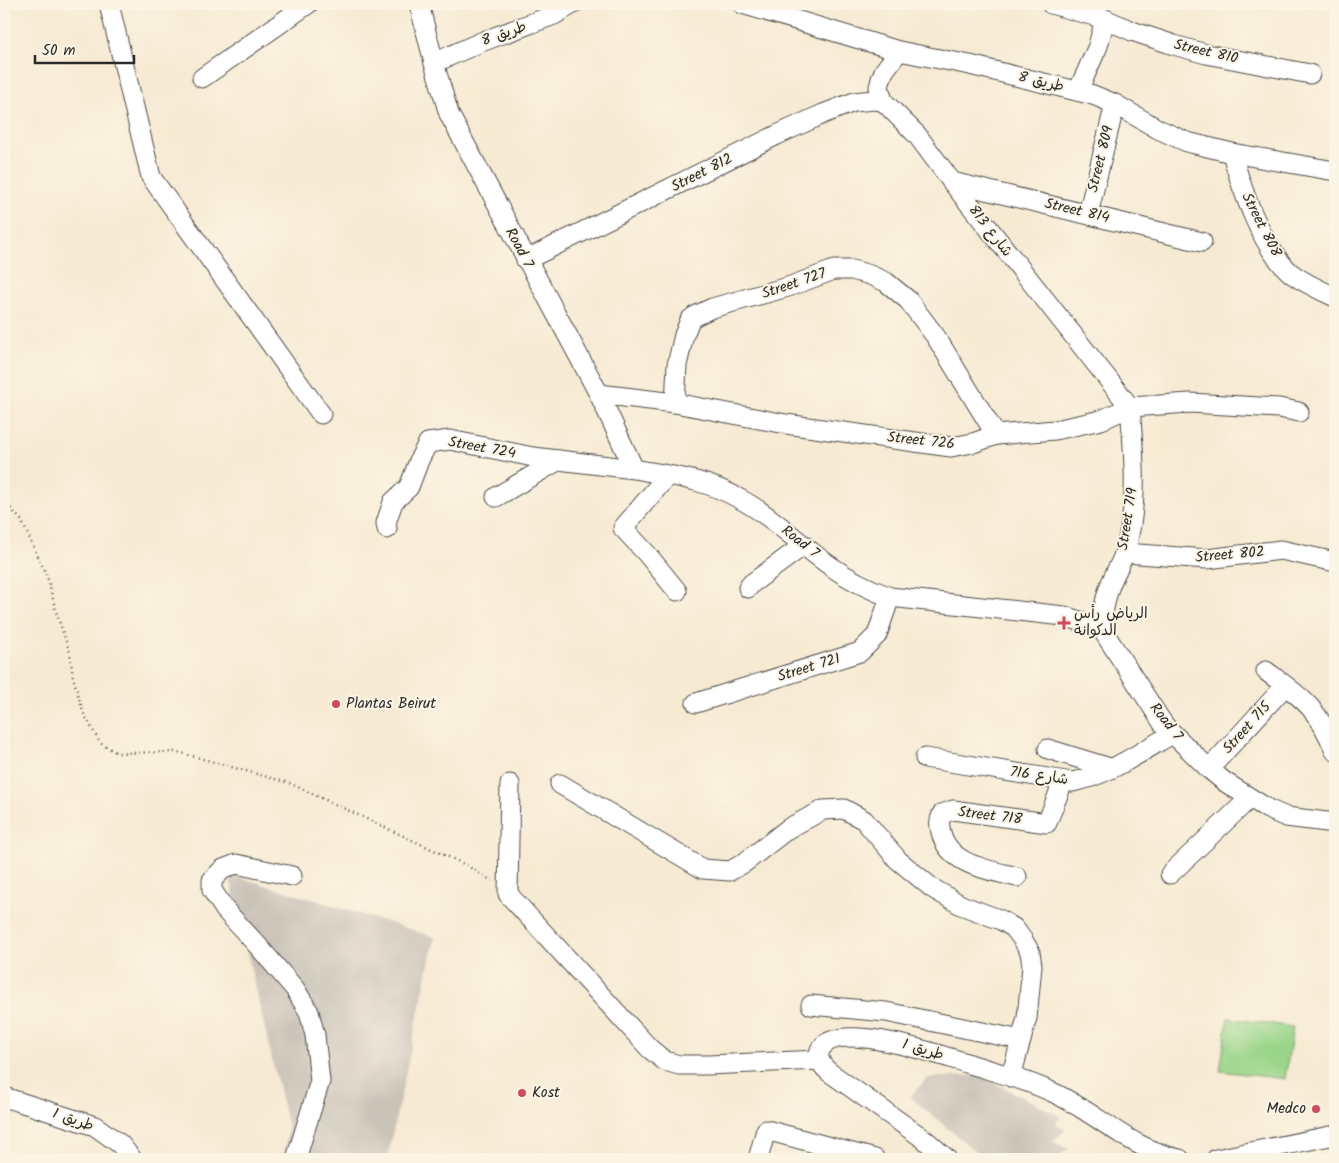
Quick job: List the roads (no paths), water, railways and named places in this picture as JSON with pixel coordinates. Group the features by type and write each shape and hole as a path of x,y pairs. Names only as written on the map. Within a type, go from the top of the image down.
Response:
{"street":[{"path":"109,4 152,177 321,414"},
{"path":"202,78 308,4"},
{"name":"Road 7","path":"419,4 449,114 599,394 634,469 693,479 741,499 831,567 863,587 890,597 1064,616 1101,628 1164,725 1209,769 1250,798 1286,817 1335,823"},
{"name":"طريق 8","path":"434,63 481,42 554,15 573,4"},
{"name":"طريق 8","path":"742,4 899,51 970,65 1078,91 1115,104 1168,134 1188,142 1232,153 1335,171"},
{"name":"Street 810","path":"1051,4 1106,19 1132,32 1206,54 1310,74"},
{"path":"1078,91 1098,46 1106,19"},
{"path":"883,101 879,87 881,79 884,71 899,51"},
{"name":"شارع 813","path":"883,101 917,135 1130,407"},
{"name":"Street 812","path":"526,260 823,114 854,102 883,101"},
{"name":"Street 809","path":"1088,214 1115,104"},
{"name":"Street 808","path":"1232,153 1238,178 1250,209 1272,250 1291,273 1306,283 1335,297"},
{"name":"Street 814","path":"952,182 1202,242"},
{"name":"Street 727","path":"675,403 677,365 684,335 690,320 695,316 712,308 788,288 834,270 852,270 870,274 886,282 908,300 936,337 996,435"},
{"name":"Street 726","path":"599,394 675,403 786,424 951,447 973,443 996,435 1055,430 1101,420 1130,407 1190,404 1279,408 1299,412"},
{"name":"Street 719","path":"1101,628 1104,604 1124,553 1134,497 1135,466 1130,407"},
{"name":"Street 724","path":"387,529 386,523 393,502 409,487 428,443 450,440 533,457 634,469"},
{"path":"496,497 559,460"},
{"path":"668,475 623,528 677,590"},
{"path":"748,588 804,545"},
{"name":"Street 802","path":"1124,553 1207,559 1281,550 1333,559"},
{"name":"Street 721","path":"696,703 860,652 877,635 890,597"},
{"path":"1266,671 1306,702 1317,714 1335,751"},
{"name":"Street 715","path":"1209,769 1285,686"},
{"name":"شارع 716","path":"925,758 1063,782 1082,781 1172,734"},
{"path":"1048,749 1110,768"},
{"name":"Street 718","path":"1016,877 971,865 949,851 943,842 939,820 942,814 953,810 1047,823 1063,782"},
{"path":"510,784 508,894 650,1049 665,1061 679,1065 819,1060 829,1072 924,1139 947,1159"},
{"path":"560,784 703,869 730,871 744,863 789,828 823,810 844,809 864,820 898,860 932,888 961,905 1001,920 1014,928 1030,952 1032,966 1027,1018 1011,1077"},
{"path":"1170,874 1250,798"},
{"path":"292,876 236,864 223,869 212,880 212,890 225,910 260,947 295,989 309,1012 315,1035 320,1081 296,1159"},
{"path":"811,1005 886,1012 1021,1040"},
{"name":"طريق 1","path":"819,1060 818,1055 821,1047 832,1039 852,1038 885,1041 915,1047 1052,1092 1141,1153 1180,1159"},
{"name":"طريق 1","path":"4,1098 95,1126 120,1144 132,1159"},
{"path":"758,1159 766,1130 875,1159"},
{"path":"1216,1159 1335,1135"}],"place":[{"name":"الرياض رأس الدكوانة","path":"1064,623"},
{"name":"Plantas Beirut","path":"336,704"},
{"name":"Kost","path":"522,1093"},
{"name":"Medco","path":"1316,1109"}]}
